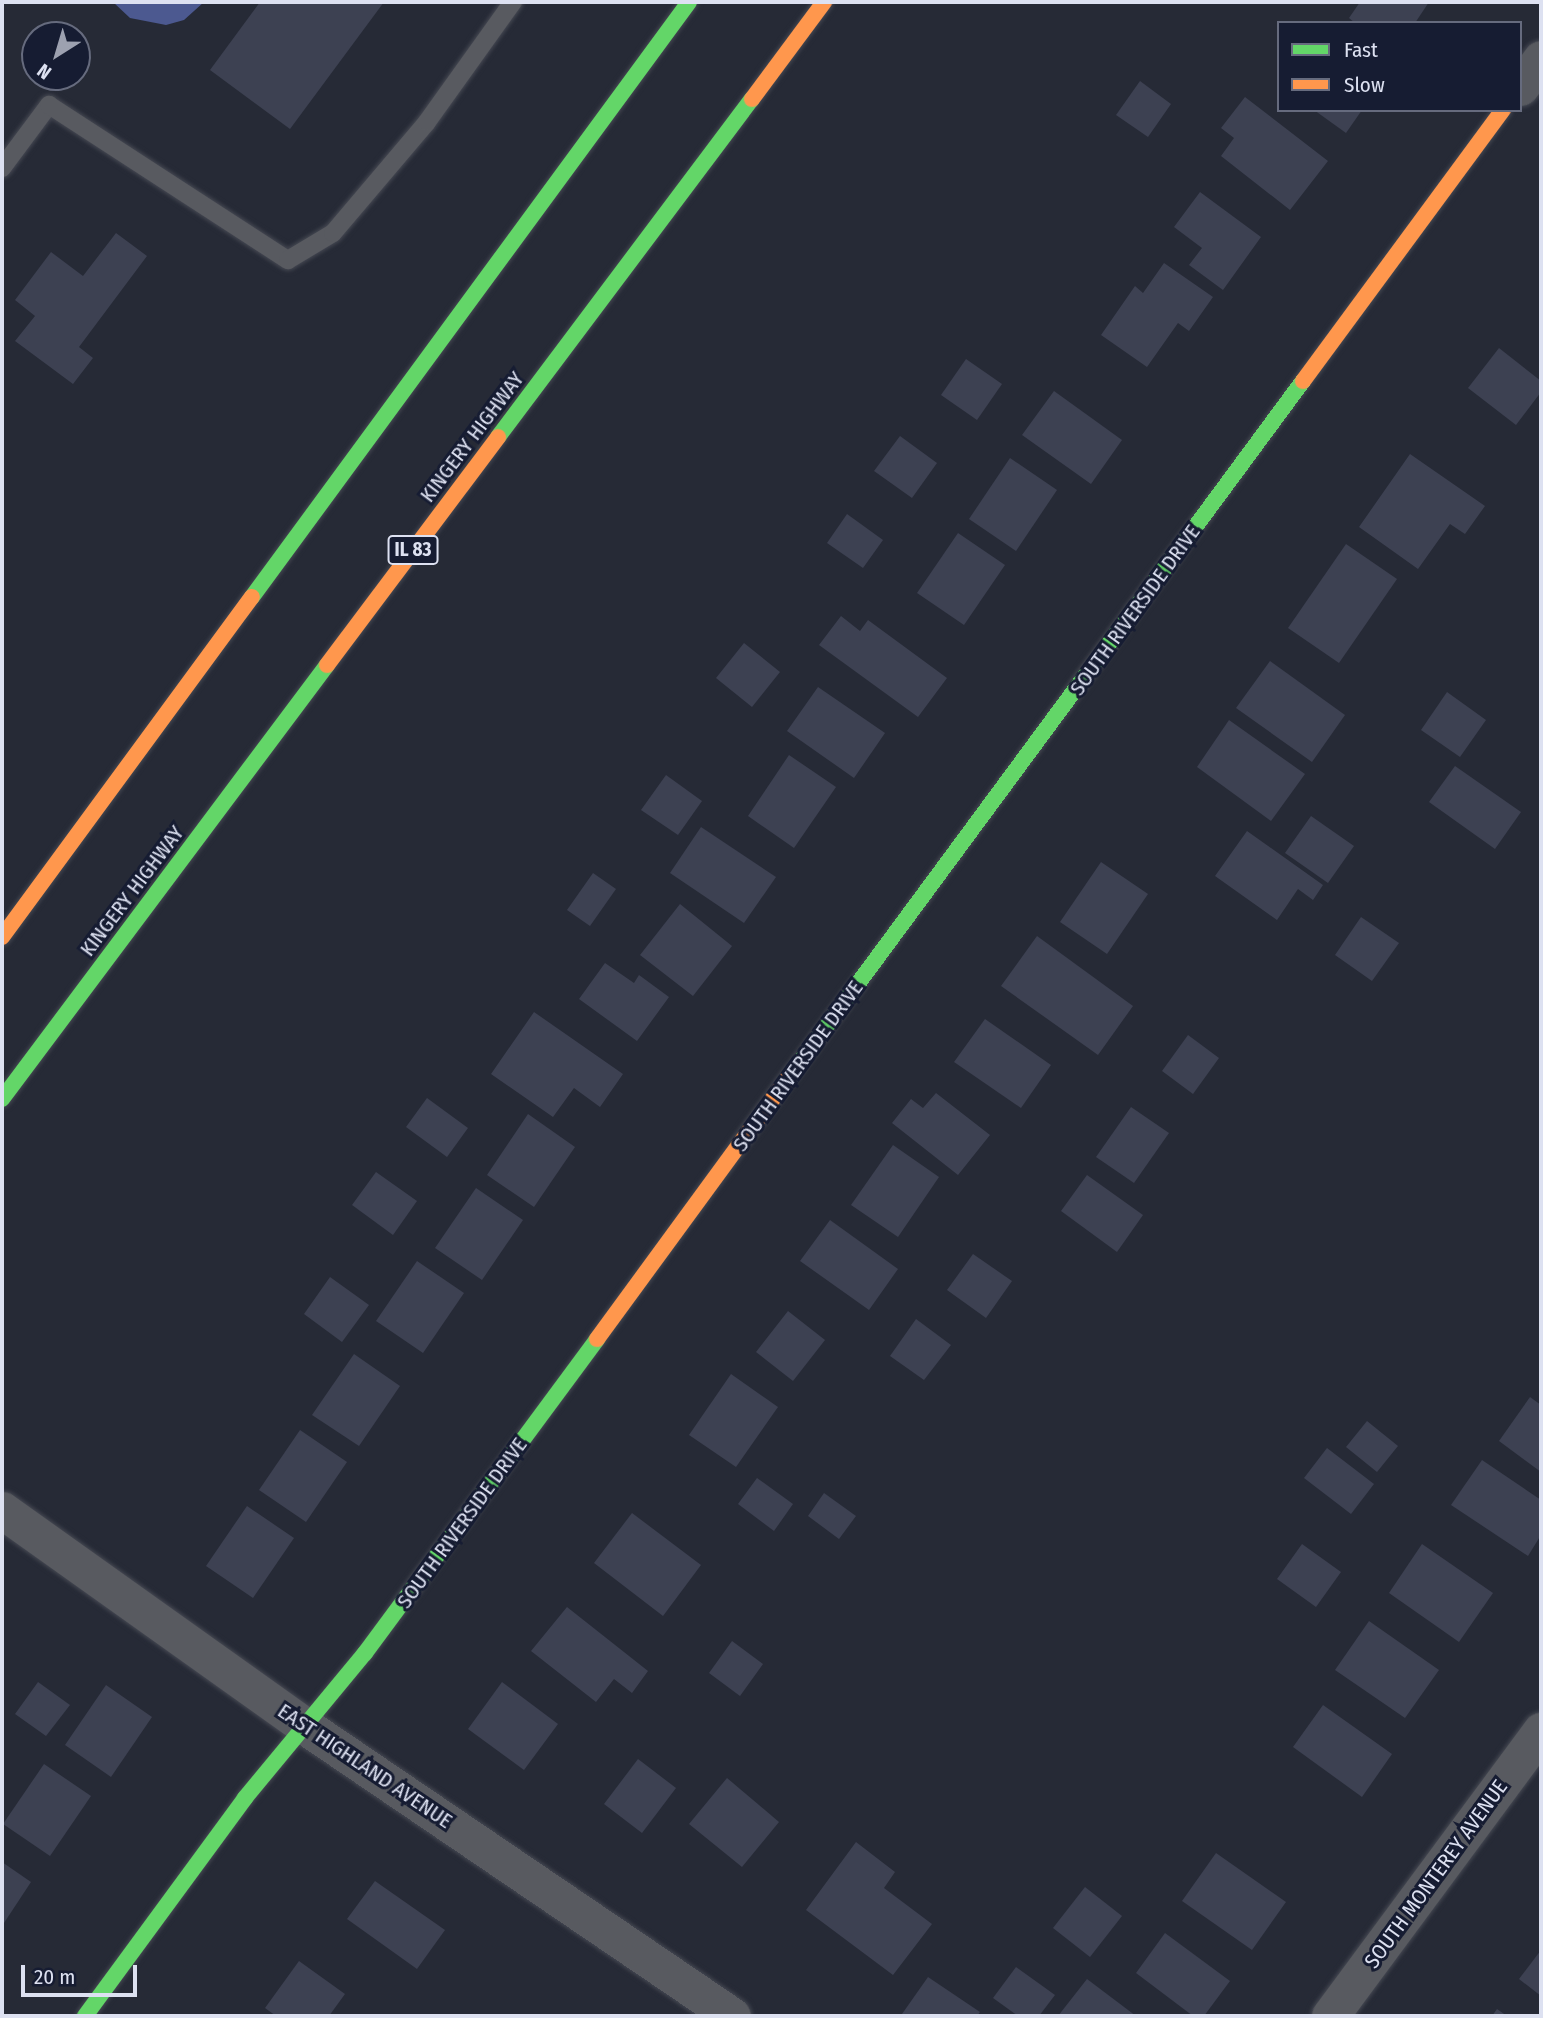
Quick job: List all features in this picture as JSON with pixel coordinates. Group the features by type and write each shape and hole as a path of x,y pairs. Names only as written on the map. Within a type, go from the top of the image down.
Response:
{"main road":[{"path":"2,937 689,2"},
{"name":"KINGERY HIGHWAY","path":"2,1099 824,2"},
{"name":"SOUTH RIVERSIDE DRIVE","path":"85,2016 245,1798 366,1653 1502,112"}],"street":[{"path":"1522,84 1541,59"},
{"name":"EAST HIGHLAND AVENUE","path":"2,1510 305,1726 732,2016"},
{"name":"SOUTH MONTEREY AVENUE","path":"1330,2016 1541,1731"}],"lane":[{"path":"2,168 49,105 288,260 333,233 427,122 513,2"}],"water":[{"path":"113,2 204,2 184,20 166,25 130,18"}],"building":[{"path":"260,2 384,2 290,129 210,70"},
{"path":"1360,2 1429,2 1416,21 1353,21 1349,18"},
{"path":"1140,81 1171,104 1148,137 1116,115"},
{"path":"1245,97 1328,161 1290,210 1221,156 1234,138 1221,128"},
{"path":"1317,112 1361,112 1346,133"},
{"path":"1200,192 1261,237 1223,290 1189,265 1202,248 1174,227"},
{"path":"116,233 147,256 79,347 93,358 73,384 15,341 35,316 15,300 51,252 83,276"},
{"path":"1164,263 1213,297 1189,331 1178,323 1147,367 1101,335 1135,286 1143,293"},
{"path":"1499,348 1541,381 1541,392 1516,425 1468,388"},
{"path":"966,359 1002,384 977,420 941,395"},
{"path":"1054,391 1122,440 1091,484 1022,435"},
{"path":"900,436 937,463 912,498 874,471"},
{"path":"1410,454 1485,506 1465,534 1450,524 1418,569 1359,527"},
{"path":"1010,458 1057,490 1016,551 969,519"},
{"path":"847,514 883,540 863,568 827,543"},
{"path":"958,533 1005,565 964,625 917,593"},
{"path":"1346,544 1397,579 1339,663 1288,628"},
{"path":"841,616 860,631 868,620 947,678 918,717 819,645"},
{"path":"744,643 780,672 752,707 716,678"},
{"path":"1270,661 1345,715 1312,762 1236,708"},
{"path":"818,687 885,733 854,778 787,731"},
{"path":"1447,692 1486,720 1460,757 1421,730"},
{"path":"1229,720 1305,774 1271,821 1197,767"},
{"path":"789,755 836,787 794,848 748,816"},
{"path":"1455,766 1521,812 1495,849 1429,802"},
{"path":"666,775 702,801 678,835 641,810"},
{"path":"1311,816 1354,846 1328,883 1285,853"},
{"path":"701,827 776,877 744,923 670,873"},
{"path":"1247,831 1323,885 1313,900 1298,889 1277,920 1215,876"},
{"path":"1101,862 1148,894 1107,954 1060,922"},
{"path":"593,873 616,889 590,926 567,910"},
{"path":"680,904 732,946 693,996 640,955"},
{"path":"1361,917 1399,943 1372,981 1335,955"},
{"path":"1037,936 1133,1006 1098,1055 1001,986"},
{"path":"605,963 634,983 639,975 669,997 637,1041 579,999"},
{"path":"534,1012 623,1074 600,1107 574,1088 553,1117 491,1074"},
{"path":"985,1019 1051,1065 1021,1108 954,1062"},
{"path":"1188,1035 1219,1058 1193,1094 1162,1071"},
{"path":"936,1093 990,1135 958,1175 892,1123 911,1099 923,1108"},
{"path":"427,1098 468,1128 447,1157 406,1127"},
{"path":"1131,1107 1169,1133 1134,1183 1096,1157"},
{"path":"528,1114 575,1147 534,1207 487,1175"},
{"path":"893,1145 939,1177 898,1237 851,1205"},
{"path":"376,1172 417,1201 393,1235 352,1205"},
{"path":"1087,1175 1143,1215 1117,1252 1061,1211"},
{"path":"476,1188 523,1220 482,1280 435,1248"},
{"path":"830,1220 898,1269 869,1310 800,1261"},
{"path":"973,1254 1012,1281 986,1318 947,1290"},
{"path":"417,1261 464,1293 423,1353 376,1321"},
{"path":"330,1277 369,1305 342,1342 304,1314"},
{"path":"788,1311 825,1340 793,1381 756,1352"},
{"path":"916,1319 951,1345 924,1380 890,1356"},
{"path":"354,1354 400,1386 359,1446 312,1415"},
{"path":"731,1374 778,1407 736,1467 689,1435"},
{"path":"1530,1397 1541,1405 1541,1472 1499,1441"},
{"path":"1367,1421 1398,1446 1377,1472 1346,1447"},
{"path":"300,1430 347,1462 306,1522 259,1490"},
{"path":"1327,1448 1374,1484 1351,1514 1304,1478"},
{"path":"1482,1460 1541,1500 1541,1535 1528,1556 1451,1505"},
{"path":"757,1478 793,1504 774,1531 738,1504"},
{"path":"824,1493 856,1516 839,1539 808,1516"},
{"path":"247,1506 294,1538 253,1598 206,1566"},
{"path":"632,1513 701,1565 663,1616 594,1563"},
{"path":"1302,1544 1341,1572 1316,1607 1277,1579"},
{"path":"1422,1544 1493,1593 1459,1642 1389,1593"},
{"path":"567,1607 648,1671 632,1693 614,1679 596,1702 531,1651"},
{"path":"1369,1621 1439,1670 1405,1718 1335,1670"},
{"path":"732,1641 763,1664 740,1696 709,1673"},
{"path":"38,1682 70,1705 46,1736 15,1714"},
{"path":"502,1682 558,1724 524,1770 468,1729"},
{"path":"106,1685 152,1717 111,1777 65,1745"},
{"path":"1323,1705 1392,1754 1362,1797 1293,1747"},
{"path":"638,1759 676,1788 642,1833 604,1804"},
{"path":"44,1764 91,1796 50,1856 3,1824"},
{"path":"727,1778 779,1822 742,1867 689,1824"},
{"path":"856,1842 895,1872 884,1888 932,1924 893,1975 806,1910"},
{"path":"1216,1853 1286,1902 1252,1950 1182,1901"},
{"path":"2,1862 31,1882 2,1926"},
{"path":"375,1881 445,1930 417,1969 347,1919"},
{"path":"1085,1887 1122,1916 1090,1957 1053,1928"},
{"path":"1165,1933 1230,1981 1204,2016 1193,2016 1136,1973"},
{"path":"1541,1950 1541,1996 1519,1979"},
{"path":"299,1961 345,1994 329,2016 276,2016 265,2008"},
{"path":"1016,1967 1055,1995 1039,2016 1018,2016 993,1998"},
{"path":"928,1977 980,2012 977,2016 902,2014"},
{"path":"1087,1979 1136,2016 1058,2016"},
{"path":"1497,2009 1507,2016 1492,2016"}],"traffic: fast":[{"path":"252,597 689,2"},
{"path":"498,437 752,99"},
{"path":"792,1073 1303,381"},
{"path":"2,1099 327,665"},
{"path":"85,2016 245,1798 365,1653 597,1339"}],"traffic: slow":[{"path":"752,99 824,2"},
{"path":"1303,381 1502,112"},
{"path":"327,665 498,437"},
{"path":"2,937 252,597"},
{"path":"597,1339 792,1073"}]}
